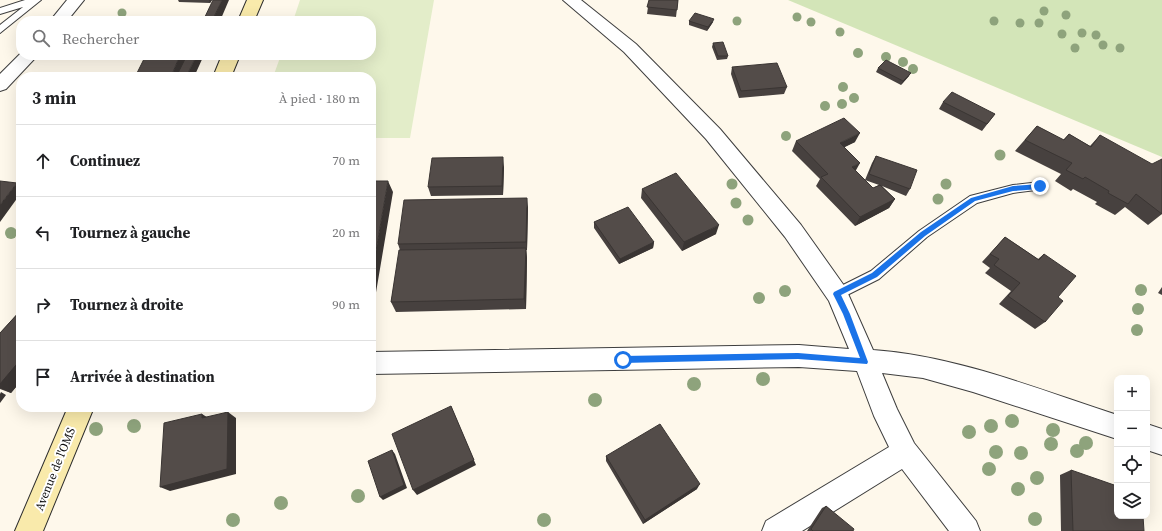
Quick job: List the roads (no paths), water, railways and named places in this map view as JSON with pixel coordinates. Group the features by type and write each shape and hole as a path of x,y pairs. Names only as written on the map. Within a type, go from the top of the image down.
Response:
{"street":[{"path":"62,16 76,0"},
{"path":"248,16 255,0"},
{"path":"571,0 630,48 713,134 793,231 836,294 846,314 864,362 887,416 905,452 966,531"},
{"path":"0,85 24,60"},
{"path":"224,72 229,60"},
{"path":"376,363 798,356 894,363 923,367 973,380 1114,426"},
{"name":"Avenue de l'OMS","path":"29,531 79,412"},
{"path":"1150,438 1162,442"},
{"path":"776,531 905,452"}],"lane":[{"path":"0,11 36,0"},
{"path":"2,26 36,0"},
{"path":"836,294 875,275 923,234 974,199 1013,189 1040,186"}]}
